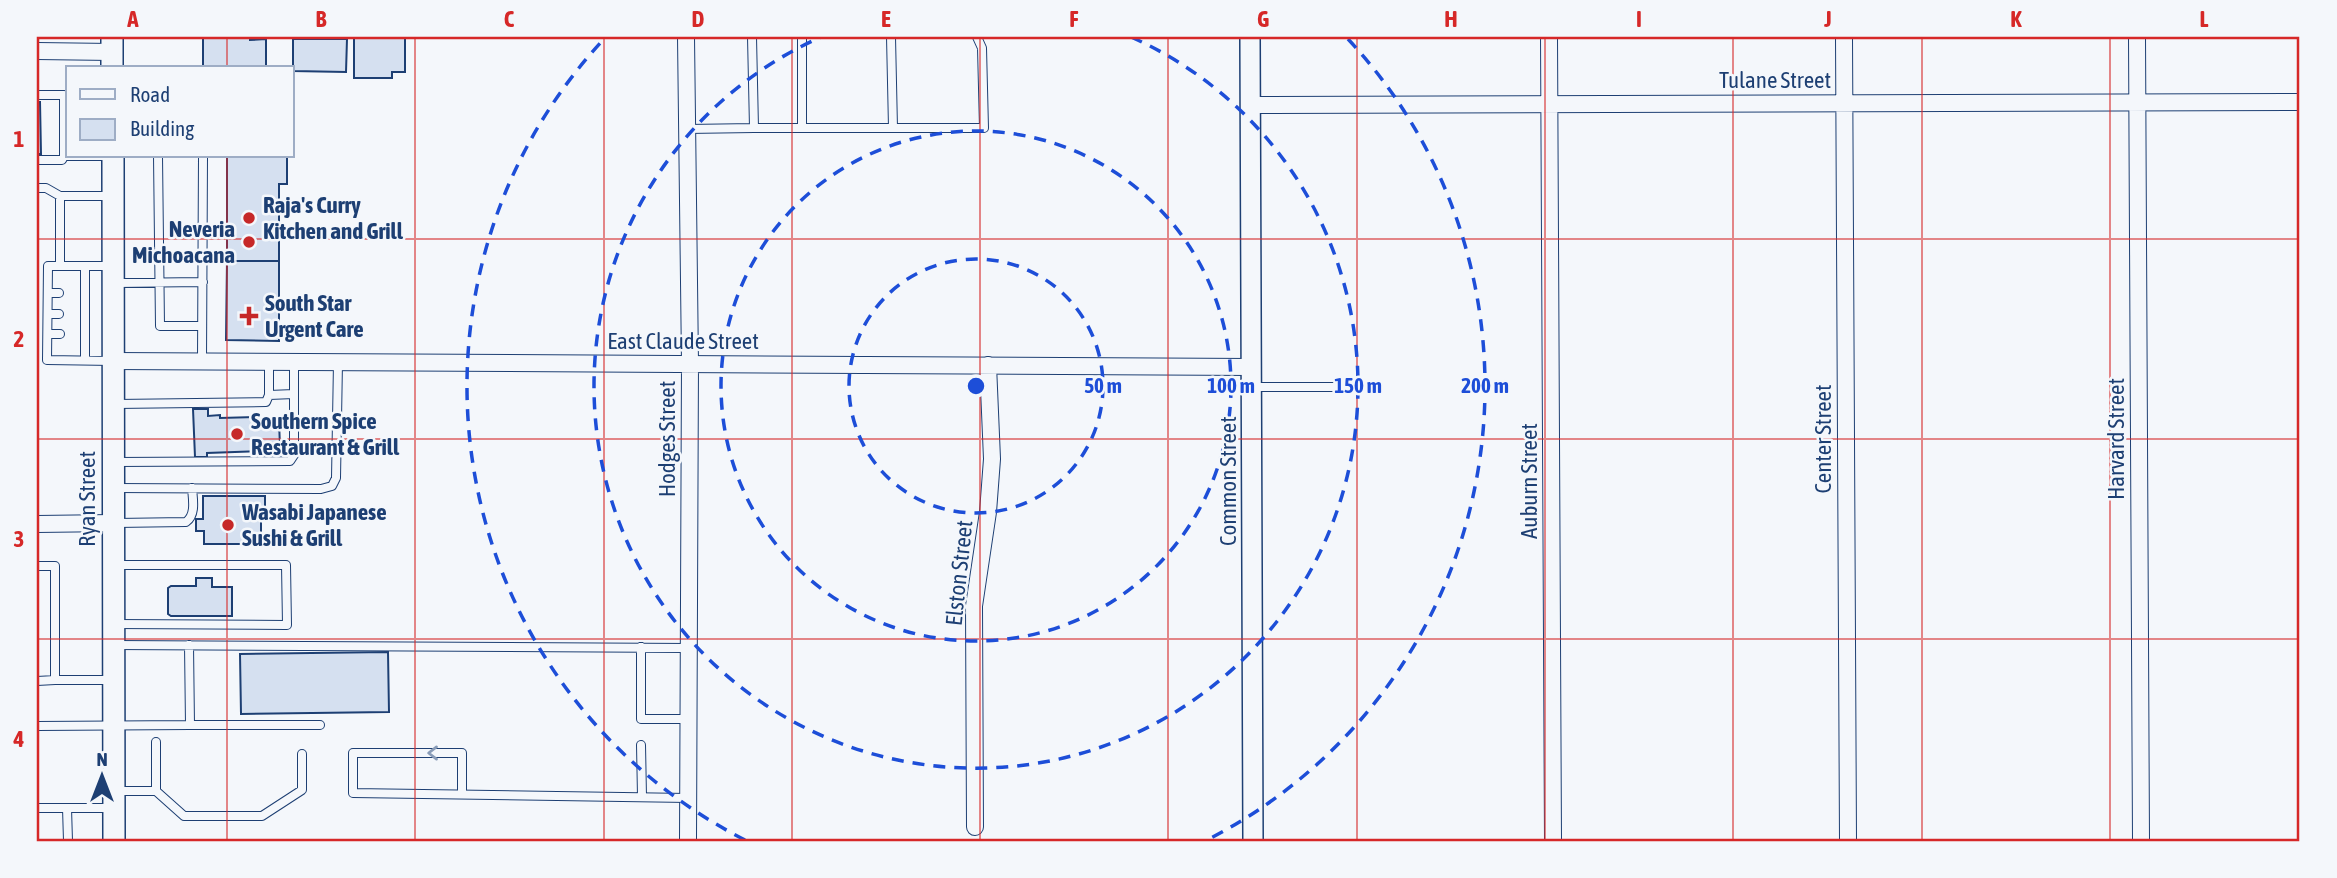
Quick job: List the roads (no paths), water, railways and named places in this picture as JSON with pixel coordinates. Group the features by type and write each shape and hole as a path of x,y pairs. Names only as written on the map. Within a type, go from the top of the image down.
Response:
{"main road":[{"name":"Ryan Street","path":"113,158 114,841"}],"street":[{"name":"Hodges Street","path":"686,37 690,363 688,841"},
{"name":"Common Street","path":"1250,37 1253,841"},
{"name":"Auburn Street","path":"1549,37 1553,841"},
{"name":"Center Street","path":"1844,37 1847,841"},
{"name":"Harvard Street","path":"2137,37 2141,841"},
{"path":"37,51 58,47 112,52"},
{"name":"Tulane Street","path":"1251,105 2300,102"},
{"name":"East Claude Street","path":"113,360 1252,367"},
{"name":"Elston Street","path":"975,827 974,606 989,512 992,459 988,365"},
{"path":"37,524 113,523"}],"lane":[{"path":"752,37 754,128"},
{"path":"802,37 802,128"},
{"path":"891,37 893,128"},
{"path":"687,129 984,128 982,48 977,37"},
{"path":"37,95 64,95 64,156 62,160 37,160"},
{"path":"158,158 160,326 202,326"},
{"path":"202,361 203,158"},
{"path":"37,188 46,188 60,196 113,196"},
{"path":"60,196 60,266"},
{"path":"113,360 47,360 48,266 85,266 159,282 203,282"},
{"path":"85,266 82,293 85,360"},
{"path":"37,273 48,273"},
{"path":"48,293 60,293"},
{"path":"48,314 60,314"},
{"path":"48,334 60,334"},
{"path":"113,404 267,402 269,361"},
{"path":"113,462 290,461 295,454 295,361"},
{"path":"113,488 321,489 332,486 336,478 338,362"},
{"path":"1252,387 1336,387"},
{"path":"269,395 295,394"},
{"path":"113,523 186,522 193,513 192,488"},
{"path":"113,565 286,565 287,625 114,624"},
{"path":"37,566 55,566 55,680"},
{"path":"114,645 689,648"},
{"path":"190,645 190,725"},
{"path":"641,648 641,719 689,719"},
{"path":"37,681 113,680"},
{"path":"37,726 320,725"},
{"path":"156,742 156,792 184,816 262,816 302,790 302,754"},
{"path":"641,745 642,796"},
{"path":"462,793 461,753 353,753 353,793 688,798"},
{"path":"37,808 67,808 156,792"},
{"path":"67,808 68,841"}],"place":[{"name":"Raja's Curry Kitchen and Grill","path":"249,218"},
{"name":"Neveria Michoacana","path":"249,242"},
{"name":"South Star Urgent Care","path":"249,316"},
{"name":"Southern Spice Restaurant & Grill","path":"237,434"},
{"name":"Wasabi Japanese Sushi & Grill","path":"228,525"}]}
